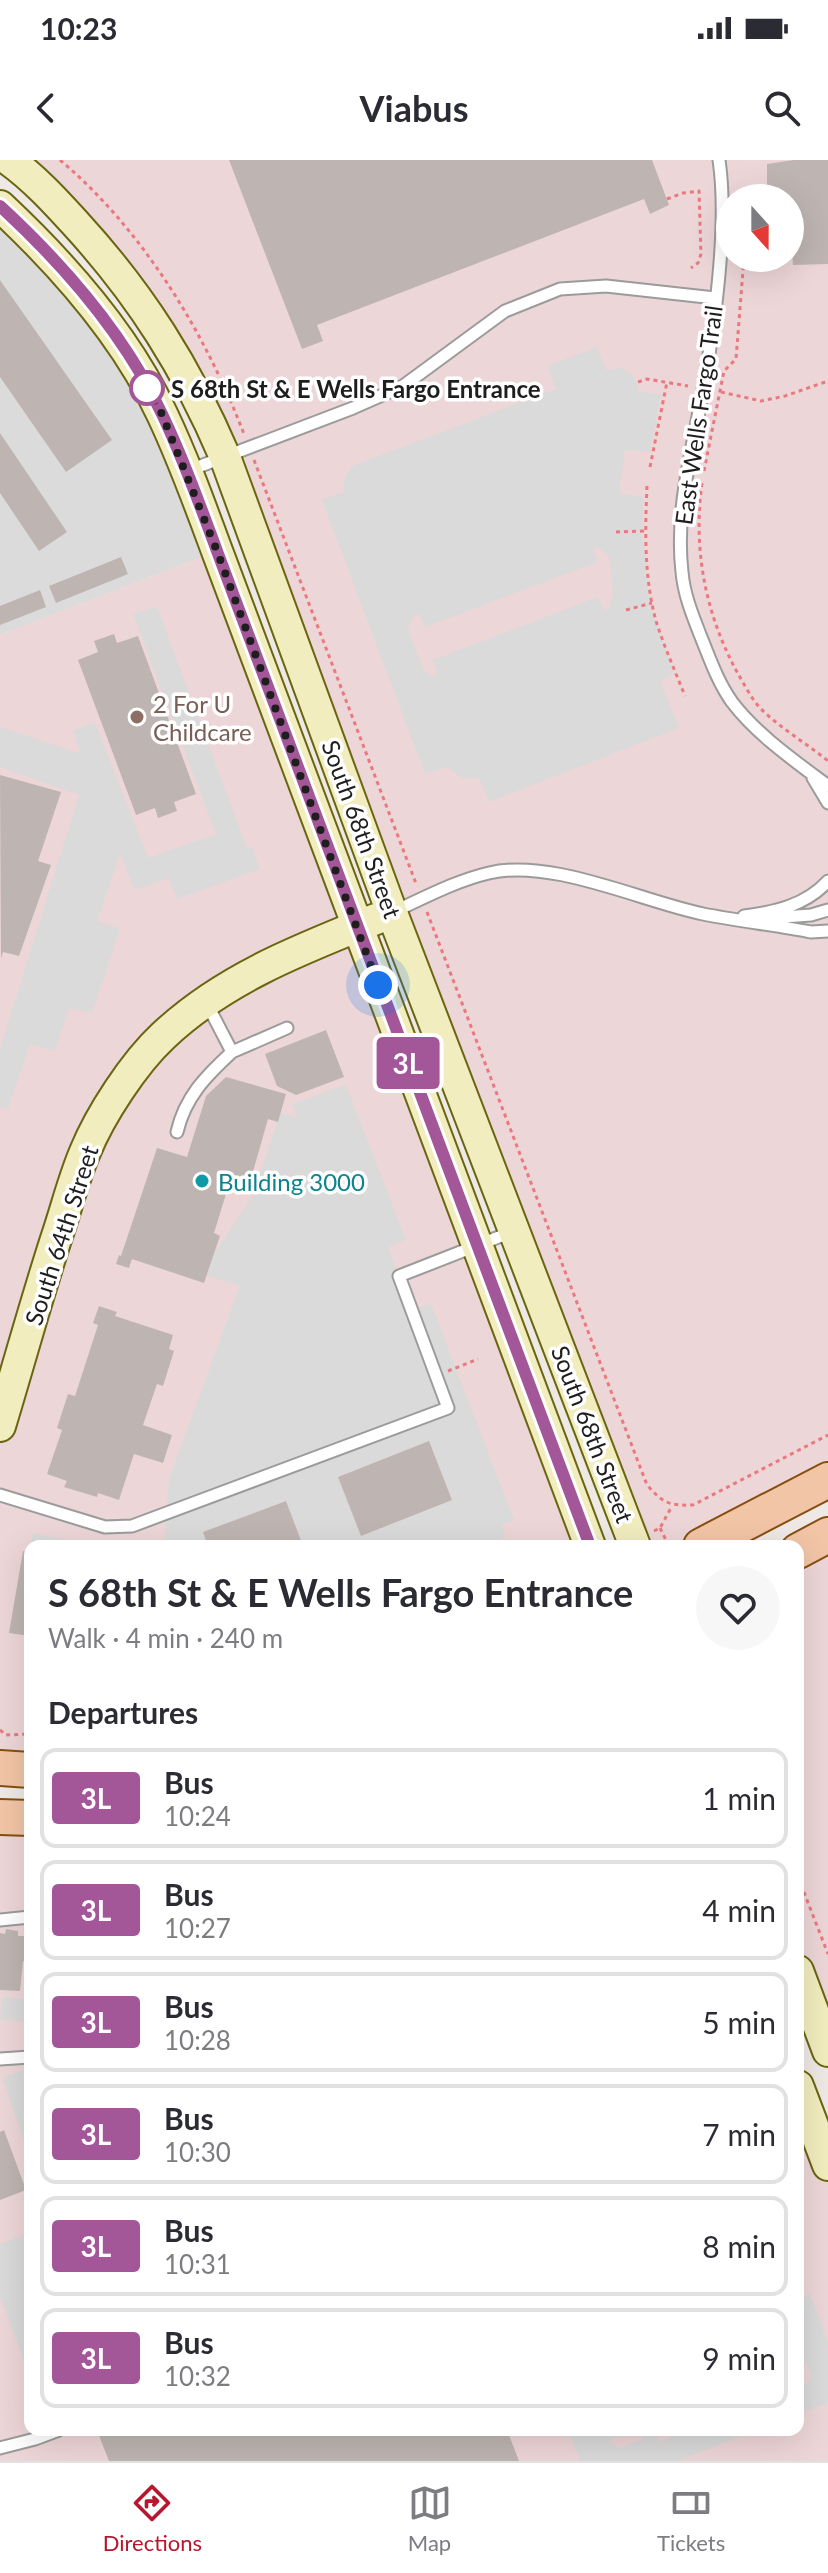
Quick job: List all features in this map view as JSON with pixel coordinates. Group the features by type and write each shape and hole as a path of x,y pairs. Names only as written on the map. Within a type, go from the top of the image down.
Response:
{"main road":[{"path":"713,1540 828,1480"},
{"path":"804,1548 828,1535"},
{"path":"0,1768 24,1770"},
{"path":"0,1817 24,1818"}],"street":[{"name":"South 68th Street","path":"9,160 53,199 135,292 202,403 225,457 392,913 633,1540"},
{"name":"South 68th Street","path":"0,206 67,274 105,323 161,412 588,1540"},
{"name":"South 64th Street","path":"0,1426 85,1151 109,1107 145,1057 162,1037 238,980 392,913"},
{"path":"808,1987 828,2051"},
{"path":"805,2124 828,2165"}],"lane":[{"name":"East Wells Fargo Trail","path":"719,160 720,220 715,298 707,367 684,480 682,573 705,648 732,702 753,725 808,771 828,803"},
{"path":"186,472 403,386 505,311 560,289 606,286 715,298"},
{"path":"808,771 828,783"},
{"path":"392,913 442,889 491,872 533,870 704,914 763,918 811,915 828,910"},
{"path":"732,917 766,913 794,905 816,894 828,881"},
{"path":"732,917 811,932 828,931"},
{"path":"206,1001 232,1052"},
{"path":"177,1132 182,1109 201,1080 232,1052 287,1028"},
{"path":"0,1495 105,1527 132,1526 448,1408 399,1276 515,1231"},
{"path":"0,1920 24,1918"},
{"path":"0,2059 24,2057"},
{"path":"0,2448 43,2436"}],"path":[{"path":"60,160 113,213 157,270 199,335 232,402"},
{"path":"667,199 699,191 701,254 698,263 691,268"},
{"path":"743,272 736,359 724,371 703,476 699,521 702,572 710,607 730,660 753,698 761,709 828,761"},
{"path":"638,382 647,379 688,386"},
{"path":"719,391 761,401 828,381"},
{"path":"650,467 667,382"},
{"path":"647,486 645,531 652,603 685,696"},
{"path":"266,490 407,857"},
{"path":"616,532 645,531"},
{"path":"626,610 652,603"},
{"path":"441,947 647,1485 672,1506 693,1505 828,1435"},
{"path":"436,1375 478,1359"},
{"path":"666,1540 660,1528 672,1506"},
{"path":"0,1730 6,1735 24,1734"},
{"path":"804,1892 828,1954"}],"shaded area":[{"path":"9,160 828,160 828,1480 713,1540 633,1540 202,403"},
{"path":"0,206 105,323 217,551 0,635"},
{"path":"597,347 606,370 621,368 638,382 638,392 661,394 650,452 625,450 619,493 643,497 642,535 650,605 674,674 660,681 679,728 489,802 479,778 462,778 447,767 425,774 322,500 343,492 344,480 352,466 556,389 547,366","holes":["597,547 608,555 613,595 609,609 604,610 598,597 433,660 438,674 433,676 424,671 408,629 414,616 420,614 425,627 598,562 593,549"]},
{"path":"217,551 588,1540 24,1540 24,1770 0,1768 0,635"},
{"path":"157,607 247,848 252,847 260,869 177,899 169,878 135,890 120,854 97,921 120,929 92,1013 69,1008 55,1051 30,1044 8,1109 0,1107 0,1049 79,795 0,767 0,727 81,754 73,730 95,723 148,858 216,834 133,614"},
{"path":"346,1085 406,1240 388,1247 412,1310 431,1304 514,1520 502,1525 505,1537 497,1540 301,1540 285,1501 204,1532 206,1540 164,1540 169,1479 240,1285 207,1276 214,1254 253,1195 280,1113 297,1118 292,1104","holes":["429,1441 452,1499 362,1536 339,1476"]},
{"path":"33,1533 65,1540 32,1540"},
{"path":"828,1535 828,2051 804,1987 804,1548"},
{"path":"0,1817 24,1818 24,2436 804,2436 804,2102 828,2165 828,2461 0,2461"},
{"path":"2,1997 24,1999 24,2021 0,2020"},
{"path":"24,2070 24,2141 2,2078"},
{"path":"24,2235 24,2360 0,2297 0,2244"},
{"path":"810,2294 828,2342 828,2403 804,2412 804,2385 812,2376 807,2363 804,2364 804,2296"},
{"path":"570,2436 619,2436 609,2441 620,2448 643,2439 642,2436 656,2436 659,2442 674,2436 742,2436 677,2461 580,2461"}],"building":[{"path":"229,160 652,160 669,205 650,214 644,199 317,325 323,341 302,349"},
{"path":"828,160 828,264 804,265 804,184 767,184 767,164"},
{"path":"0,280 112,440 66,472 0,377"},
{"path":"0,433 67,532 39,551 0,493"},
{"path":"121,557 128,574 56,603 49,586"},
{"path":"40,590 46,607 0,625 0,606"},
{"path":"114,634 117,643 138,636 196,794 174,802 177,811 158,818 155,808 136,815 78,660 98,652 94,641"},
{"path":"0,775 61,792 38,861 51,865 19,956 3,952 1,958"},
{"path":"326,1030 344,1077 296,1095 277,1086 265,1054"},
{"name":"Building 3000","path":"226,1077 286,1094 278,1122 268,1119 252,1175 258,1177 253,1195 229,1184 214,1233 220,1236 204,1283 132,1259 129,1268 116,1264 157,1148 187,1157 206,1096"},
{"path":"99,1306 117,1312 115,1316 173,1335 169,1349 174,1351 163,1386 157,1384 143,1425 172,1435 163,1463 134,1454 119,1500 64,1487 67,1481 47,1474 62,1430 57,1428 68,1394 75,1396 98,1325 93,1323"},
{"path":"429,1441 452,1500 361,1536 338,1477"},
{"path":"286,1501 301,1540 206,1540 203,1532"},
{"path":"23,1551 24,1551 24,1635 9,1633"},
{"path":"6,1929 18,1931 18,1936 24,1936 20,1991 0,1990 0,1933 5,1934"},
{"path":"4,2130 24,2191 0,2200 0,2132"},
{"path":"99,2436 509,2436 519,2461 109,2461"}],"bus line":[{"name":"3L","path":"0,206 31,234 67,274 140,374 161,412 217,551 588,1540"}],"place":[{"name":"S 68th St & E Wells Fargo Entrance","path":"147,388"},
{"name":"2 For U Childcare","path":"137,717"},
{"name":"Building 3000","path":"202,1181"}],"route":[{"path":"147,388 161,412 217,551 378,985"}]}
